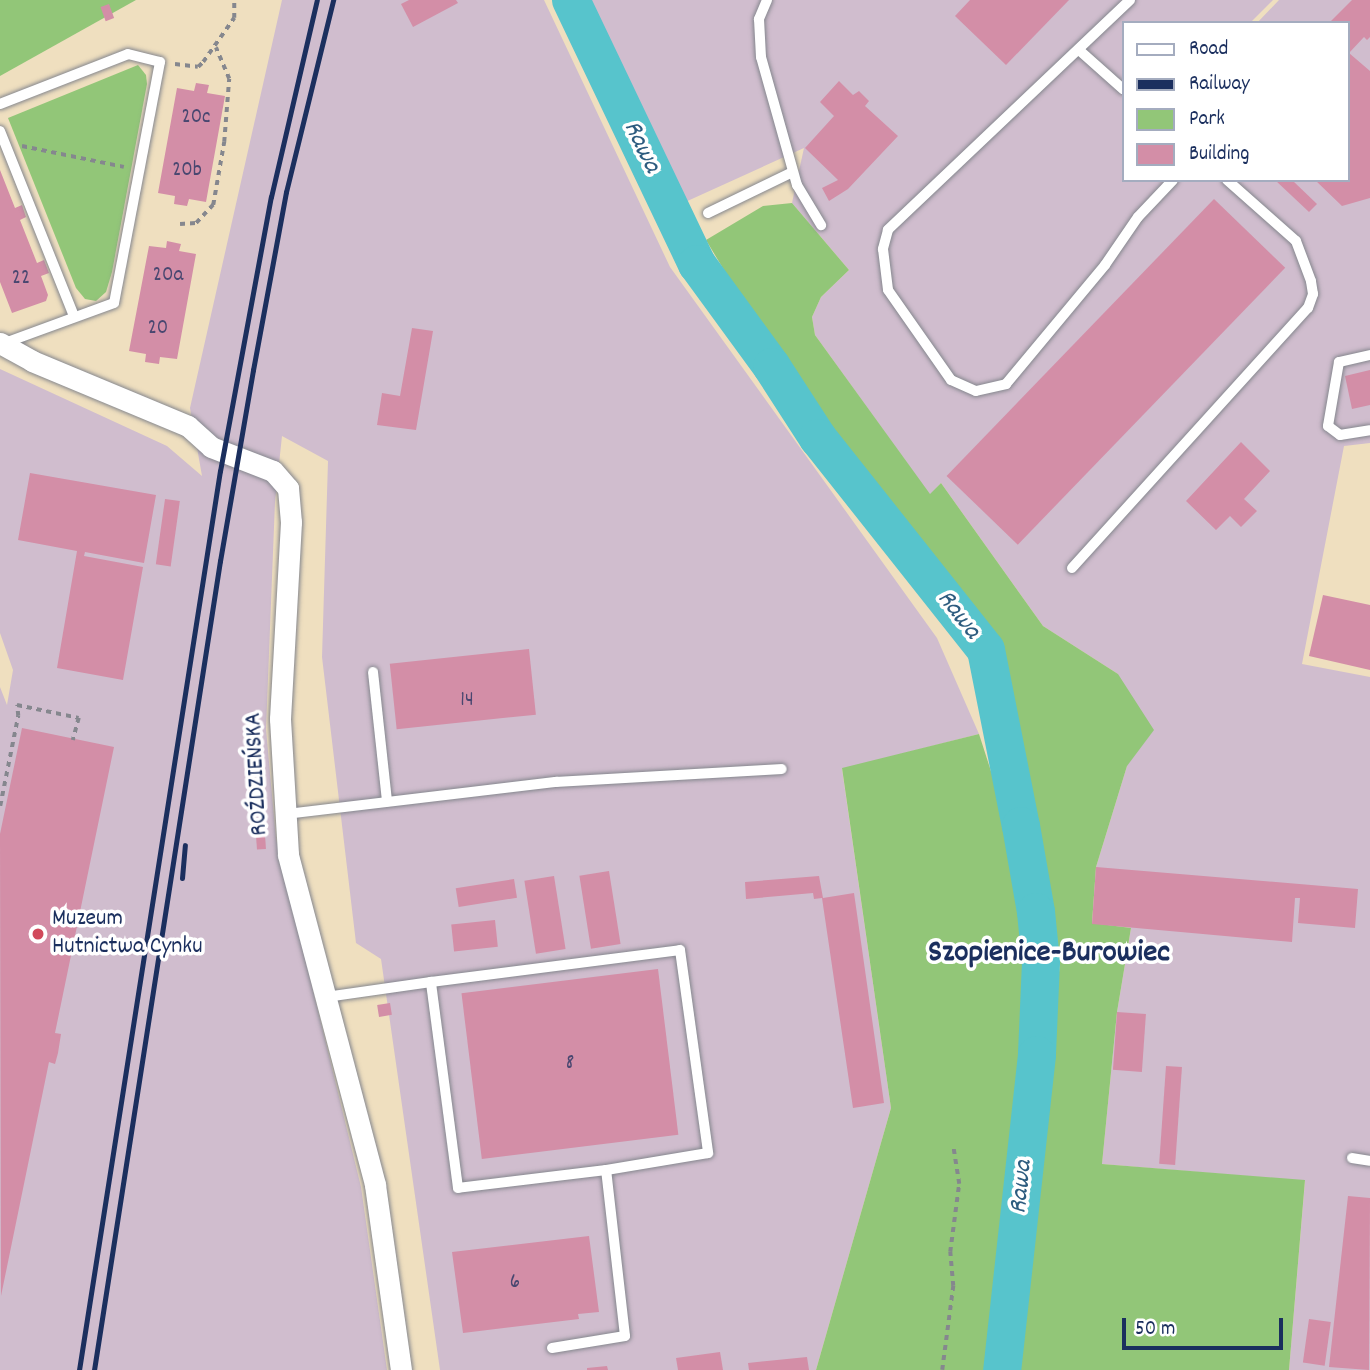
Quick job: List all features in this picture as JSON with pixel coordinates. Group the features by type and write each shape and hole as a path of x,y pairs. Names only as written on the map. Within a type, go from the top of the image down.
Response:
{"street":[{"name":"ROŹDZIEŃSKA","path":"0,344 32,361 188,426 211,447 273,471 288,488 291,522 280,719 288,855 375,1185 401,1370"}],"lane":[{"path":"767,0 759,19 761,57 797,185 821,225"},
{"path":"1130,0 888,230 883,248 888,290 951,380 976,391 1006,384 1105,265 1138,217 1171,182"},
{"path":"1079,50 1122,88"},
{"path":"0,104 128,54 160,62 114,303 0,344"},
{"path":"0,131 74,316"},
{"path":"708,213 793,172"},
{"path":"1072,568 1308,308 1313,294 1311,281 1296,241 1229,182"},
{"path":"1370,355 1339,362 1328,426 1340,435 1370,430"},
{"path":"373,672 387,802"},
{"path":"286,814 556,782 782,769"},
{"path":"326,997 431,982 680,950 708,1153 606,1170 458,1188 431,982"},
{"path":"1352,1158 1370,1161"},
{"path":"552,1348 625,1336 606,1170"}],"path":[{"path":"160,62 198,67 216,48 234,18 234,0"},
{"path":"180,224 196,223 213,205 224,142 229,79 216,48"},
{"path":"16,145 129,168"},
{"path":"0,806 18,716 17,705 79,718 74,740"},
{"path":"942,1370 953,1286 950,1252 960,1184 953,1147"}],"shaded area":[{"path":"282,0 544,0 670,267 937,638 979,734 842,769 891,1108 816,1370 440,1370 381,959 356,943 322,657 328,461 282,436 275,502 266,729 276,839 361,1187 387,1370 0,1370 0,687 7,705 13,670 0,633 0,369 167,446 202,476 190,408"},
{"path":"582,0 1273,0 1252,21 1122,21 1122,182 1349,182 1349,21 1259,21 1279,0 1370,0 1370,443 1344,446 1302,664 1370,677 1370,1370 1289,1370 1305,1181 1102,1164 1117,1012 1131,928 1092,924 1096,867 1127,766 1118,674 1043,626 941,483 930,495 815,335 812,317 821,297 849,270 792,203 804,148 683,203"}],"green space":[{"path":"0,0 136,0 0,76"},
{"path":"138,65 146,75 147,84 112,272 106,292 96,301 85,299 76,288 8,118"},
{"path":"792,203 849,270 821,297 812,317 815,335 930,494 941,483 1043,626 1118,674 1154,730 1127,766 1096,867 1092,923 1131,928 1117,1012 1102,1164 1305,1180 1289,1370 1016,1370 1060,963 1055,921 996,647 832,435 763,335 706,240 763,206"},
{"path":"979,734 1008,824 1027,942 1027,1009 985,1370 816,1370 891,1108 842,768"}],"building":[{"path":"409,0 456,0 458,3 413,27 401,4"},
{"path":"970,0 1069,0 1006,65 955,16"},
{"path":"1352,0 1370,0 1370,37 1367,40 1364,37 1349,53 1349,21 1331,21"},
{"path":"109,4 114,18 106,21 101,7"},
{"path":"1349,53 1370,71 1370,198 1342,206 1317,182 1349,182"},
{"path":"839,81 853,95 859,91 869,101 865,106 898,136 848,189 829,201 822,188 838,180 805,148 834,116 820,102"},
{"path":"196,83 209,85 207,93 225,96 206,202 189,199 187,206 174,204 175,196 158,193 177,88 194,91"},
{"path":"0,170 15,208 22,205 26,217 20,220 37,263 44,260 49,273 41,276 48,295 46,301 12,313 0,282"},
{"path":"1277,182 1294,182 1317,204 1309,212"},
{"path":"1214,199 1285,268 1018,545 947,476"},
{"path":"167,241 181,244 179,251 196,254 177,359 160,357 159,364 145,362 146,354 129,351 149,246 166,248"},
{"path":"412,328 433,331 416,430 377,425 382,393 400,396"},
{"path":"1370,370 1370,405 1352,409 1345,376"},
{"path":"1241,442 1270,471 1244,499 1257,511 1241,527 1230,516 1216,530 1186,501"},
{"path":"30,473 156,495 144,563 85,552 84,556 143,567 123,680 57,668 77,551 18,540"},
{"path":"165,499 180,501 171,566 156,564"},
{"path":"1323,595 1370,605 1370,670 1309,656"},
{"path":"529,649 536,715 397,729 390,664"},
{"name":"Muzeum Hutnictwa Cynku","path":"22,728 114,747 55,1033 61,1034 58,1053 55,1064 49,1062 1,1296 0,834"},
{"path":"265,835 266,849 257,850 256,836"},
{"path":"1096,867 1358,889 1355,928 1298,923 1300,898 1295,898 1292,942 1092,924"},
{"path":"609,871 621,944 591,949 579,876"},
{"path":"554,876 566,949 536,954 524,881"},
{"path":"819,876 823,898 854,893 884,1103 853,1108 822,898 814,899 813,893 746,899 745,882"},
{"path":"514,879 517,898 459,907 456,888"},
{"path":"495,920 498,947 454,951 451,925"},
{"path":"658,969 678,1135 482,1159 461,993"},
{"path":"390,1003 392,1015 379,1017 377,1005"},
{"path":"1117,1012 1146,1014 1142,1072 1113,1070"},
{"path":"1166,1066 1182,1067 1175,1165 1159,1164"},
{"path":"1348,1196 1370,1198 1369,1370 1329,1367"},
{"path":"589,1236 599,1312 578,1314 579,1319 463,1333 452,1252"},
{"path":"1309,1319 1331,1322 1325,1366 1303,1363"},
{"path":"720,1352 723,1370 678,1370 676,1358"},
{"path":"807,1357 809,1370 749,1370 748,1363"},
{"path":"607,1366 608,1370 587,1370 587,1368"}],"waterway":[{"name":"Rawa","path":"571,0 697,264 772,367 818,438 986,650 1021,826 1036,912 1041,962 1037,1055 1002,1370"}],"railway":[{"path":"79,1370 220,471 271,197 317,0"},
{"path":"94,1370 220,561 253,370 286,192 333,0"},
{"path":"182,878 185,845"}],"place":[{"name":"Muzeum Hutnictwa Cynku","path":"38,934"}],"district":[{"name":"Szopienice-Burowiec","path":"1049,954"}]}
